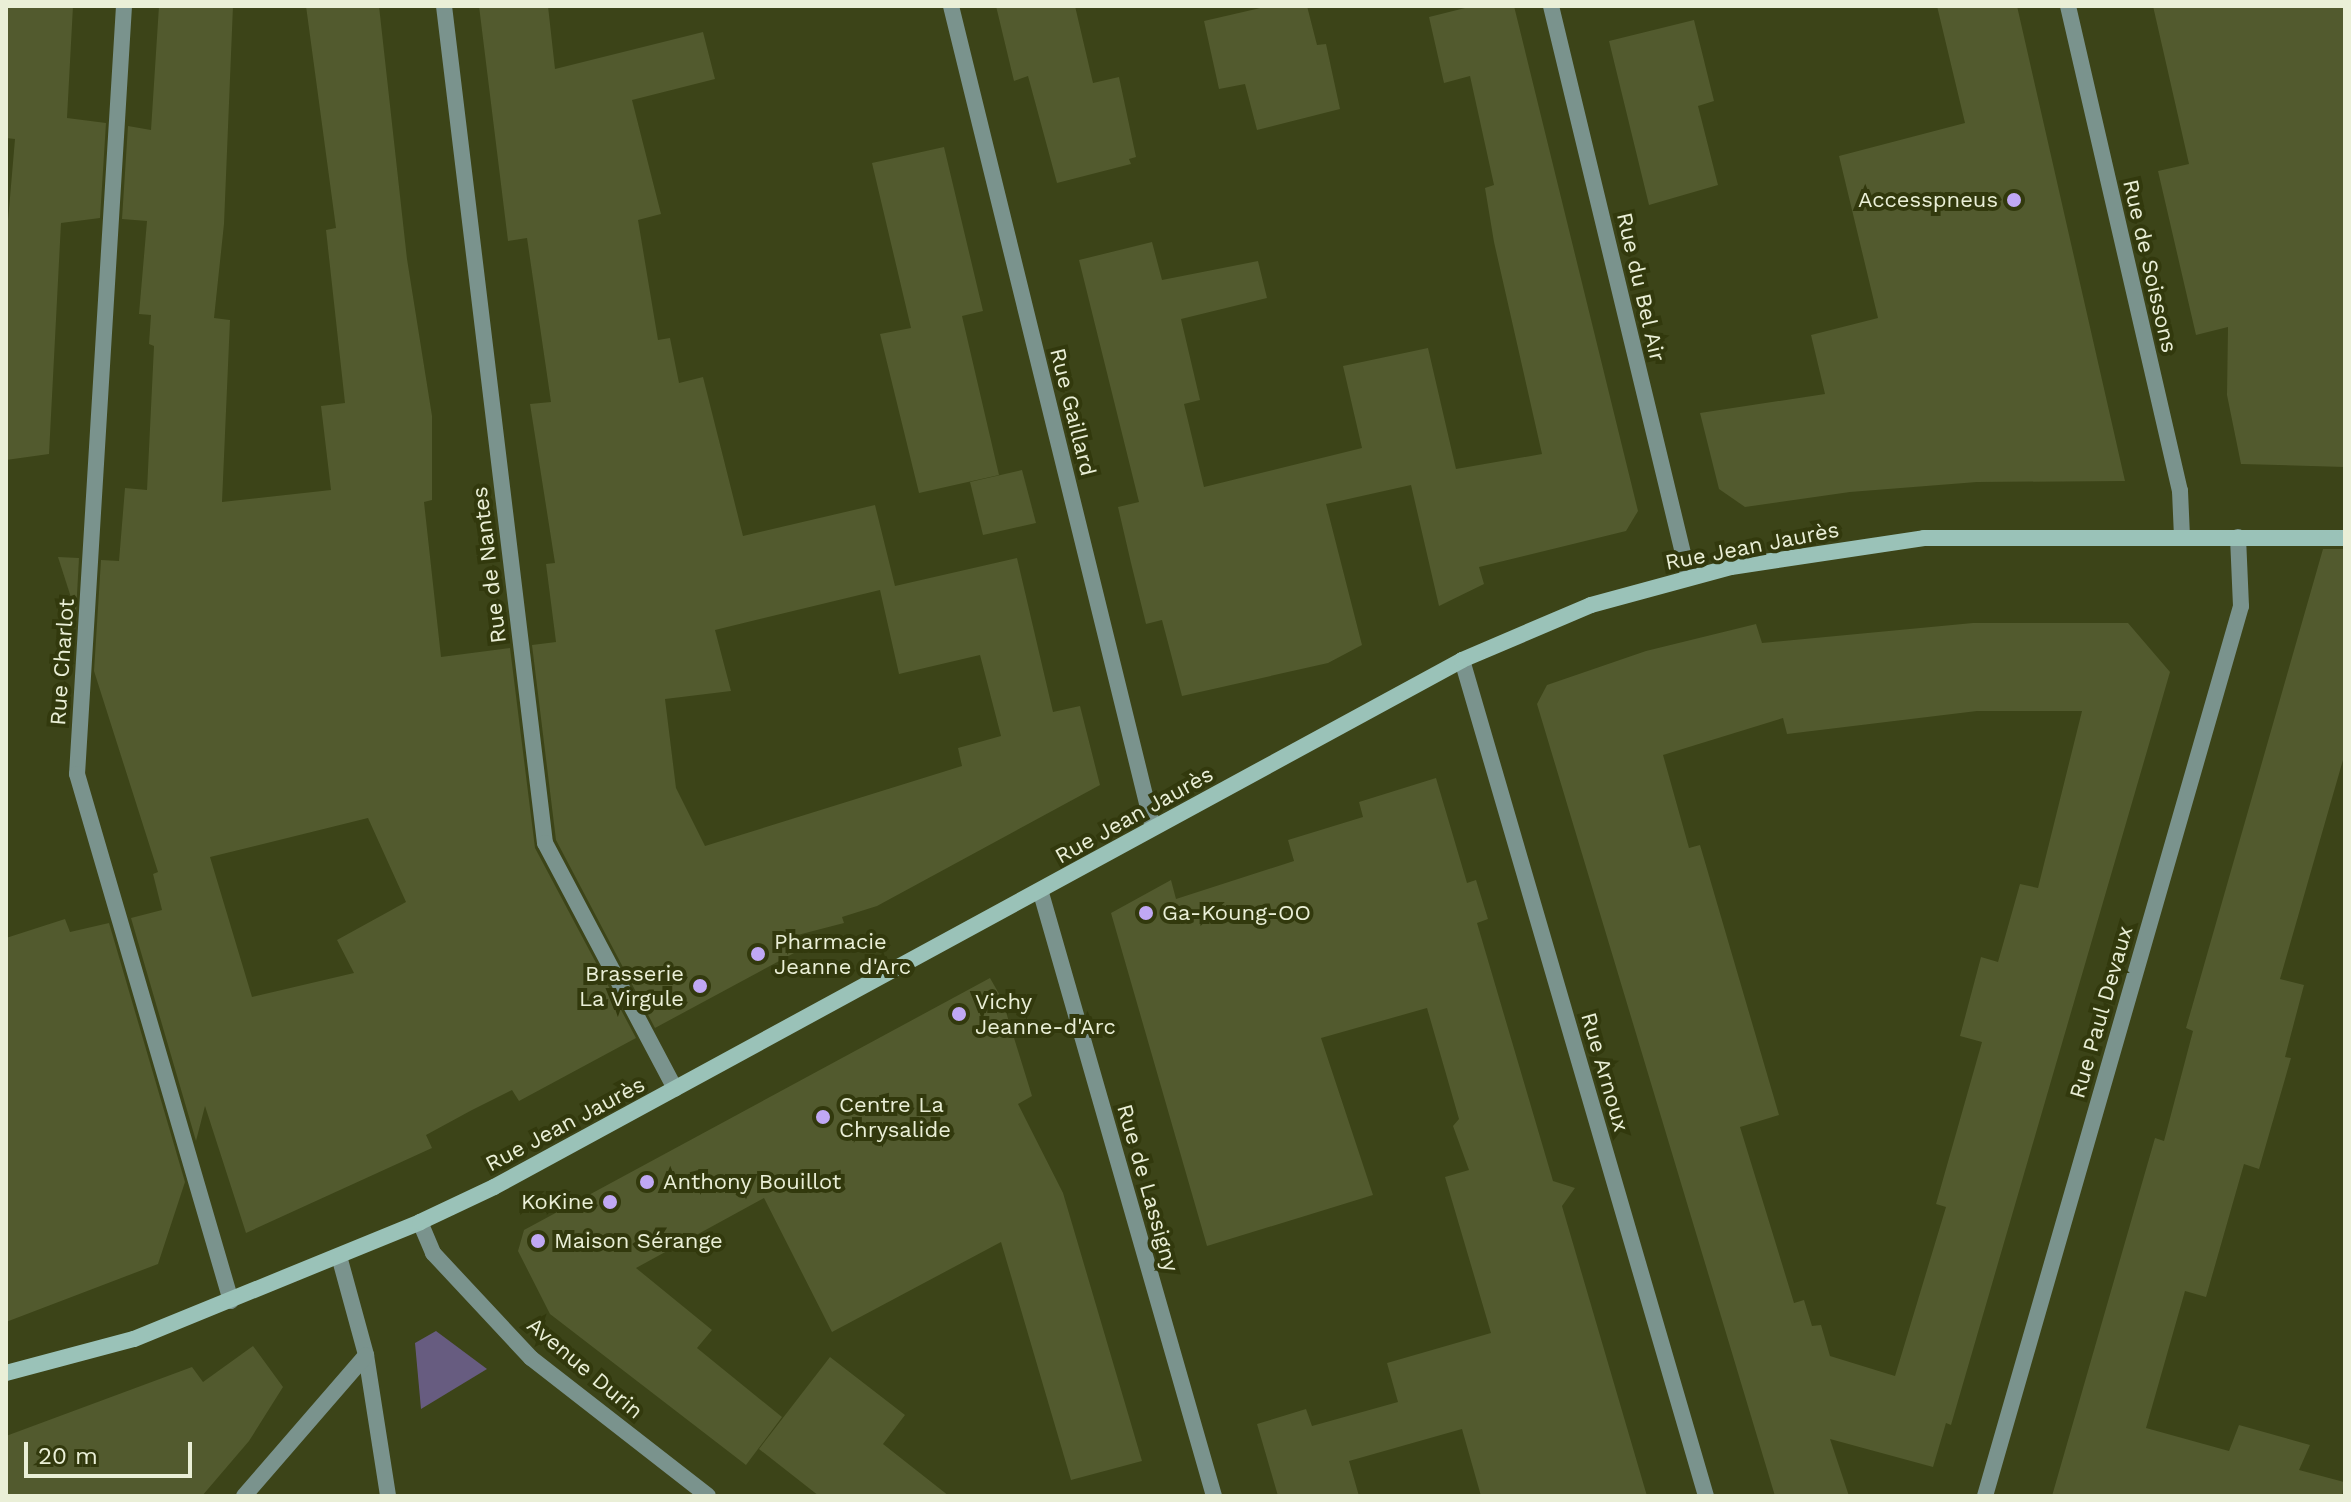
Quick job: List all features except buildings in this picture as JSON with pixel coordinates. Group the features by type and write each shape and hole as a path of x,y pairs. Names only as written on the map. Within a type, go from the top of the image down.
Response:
{"street":[{"name":"Rue Charlot","path":"124,6 77,774 231,1301"},
{"name":"Rue de Nantes","path":"444,6 545,843 675,1089"},
{"name":"Rue Gaillard","path":"951,6 1153,828"},
{"name":"Rue du Bel Air","path":"1551,6 1689,578"},
{"name":"Rue de Soissons","path":"2068,6 2180,491 2182,537"},
{"name":"Rue Paul Devaux","path":"1985,1496 2241,606 2238,537"},
{"name":"Rue Jean Jaurès","path":"6,1373 134,1339 420,1222 1041,893 1153,828 1462,660 1591,605 1689,578 1924,538 2345,538"},
{"name":"Rue Arnoux","path":"1462,660 1706,1496"},
{"name":"Rue de Lassigny","path":"1041,893 1214,1496"},
{"name":"Avenue Durin","path":"420,1222 433,1253 531,1358 708,1496"},
{"path":"339,1256 366,1355 388,1496"},
{"path":"244,1496 366,1355"}],"shaded area":[{"path":"436,1331 487,1369 421,1409 415,1343"}],"place":[{"name":"Accesspneus","path":"2014,200"},
{"name":"Ga-Koung-OO","path":"1146,913"},
{"name":"Pharmacie Jeanne d'Arc","path":"758,954"},
{"name":"Brasserie La Virgule","path":"700,986"},
{"name":"Vichy Jeanne-d'Arc","path":"959,1014"},
{"name":"Centre La Chrysalide","path":"823,1117"},
{"name":"Anthony Bouillot","path":"647,1182"},
{"name":"KoKine","path":"610,1202"},
{"name":"Maison Sérange","path":"538,1241"}]}
